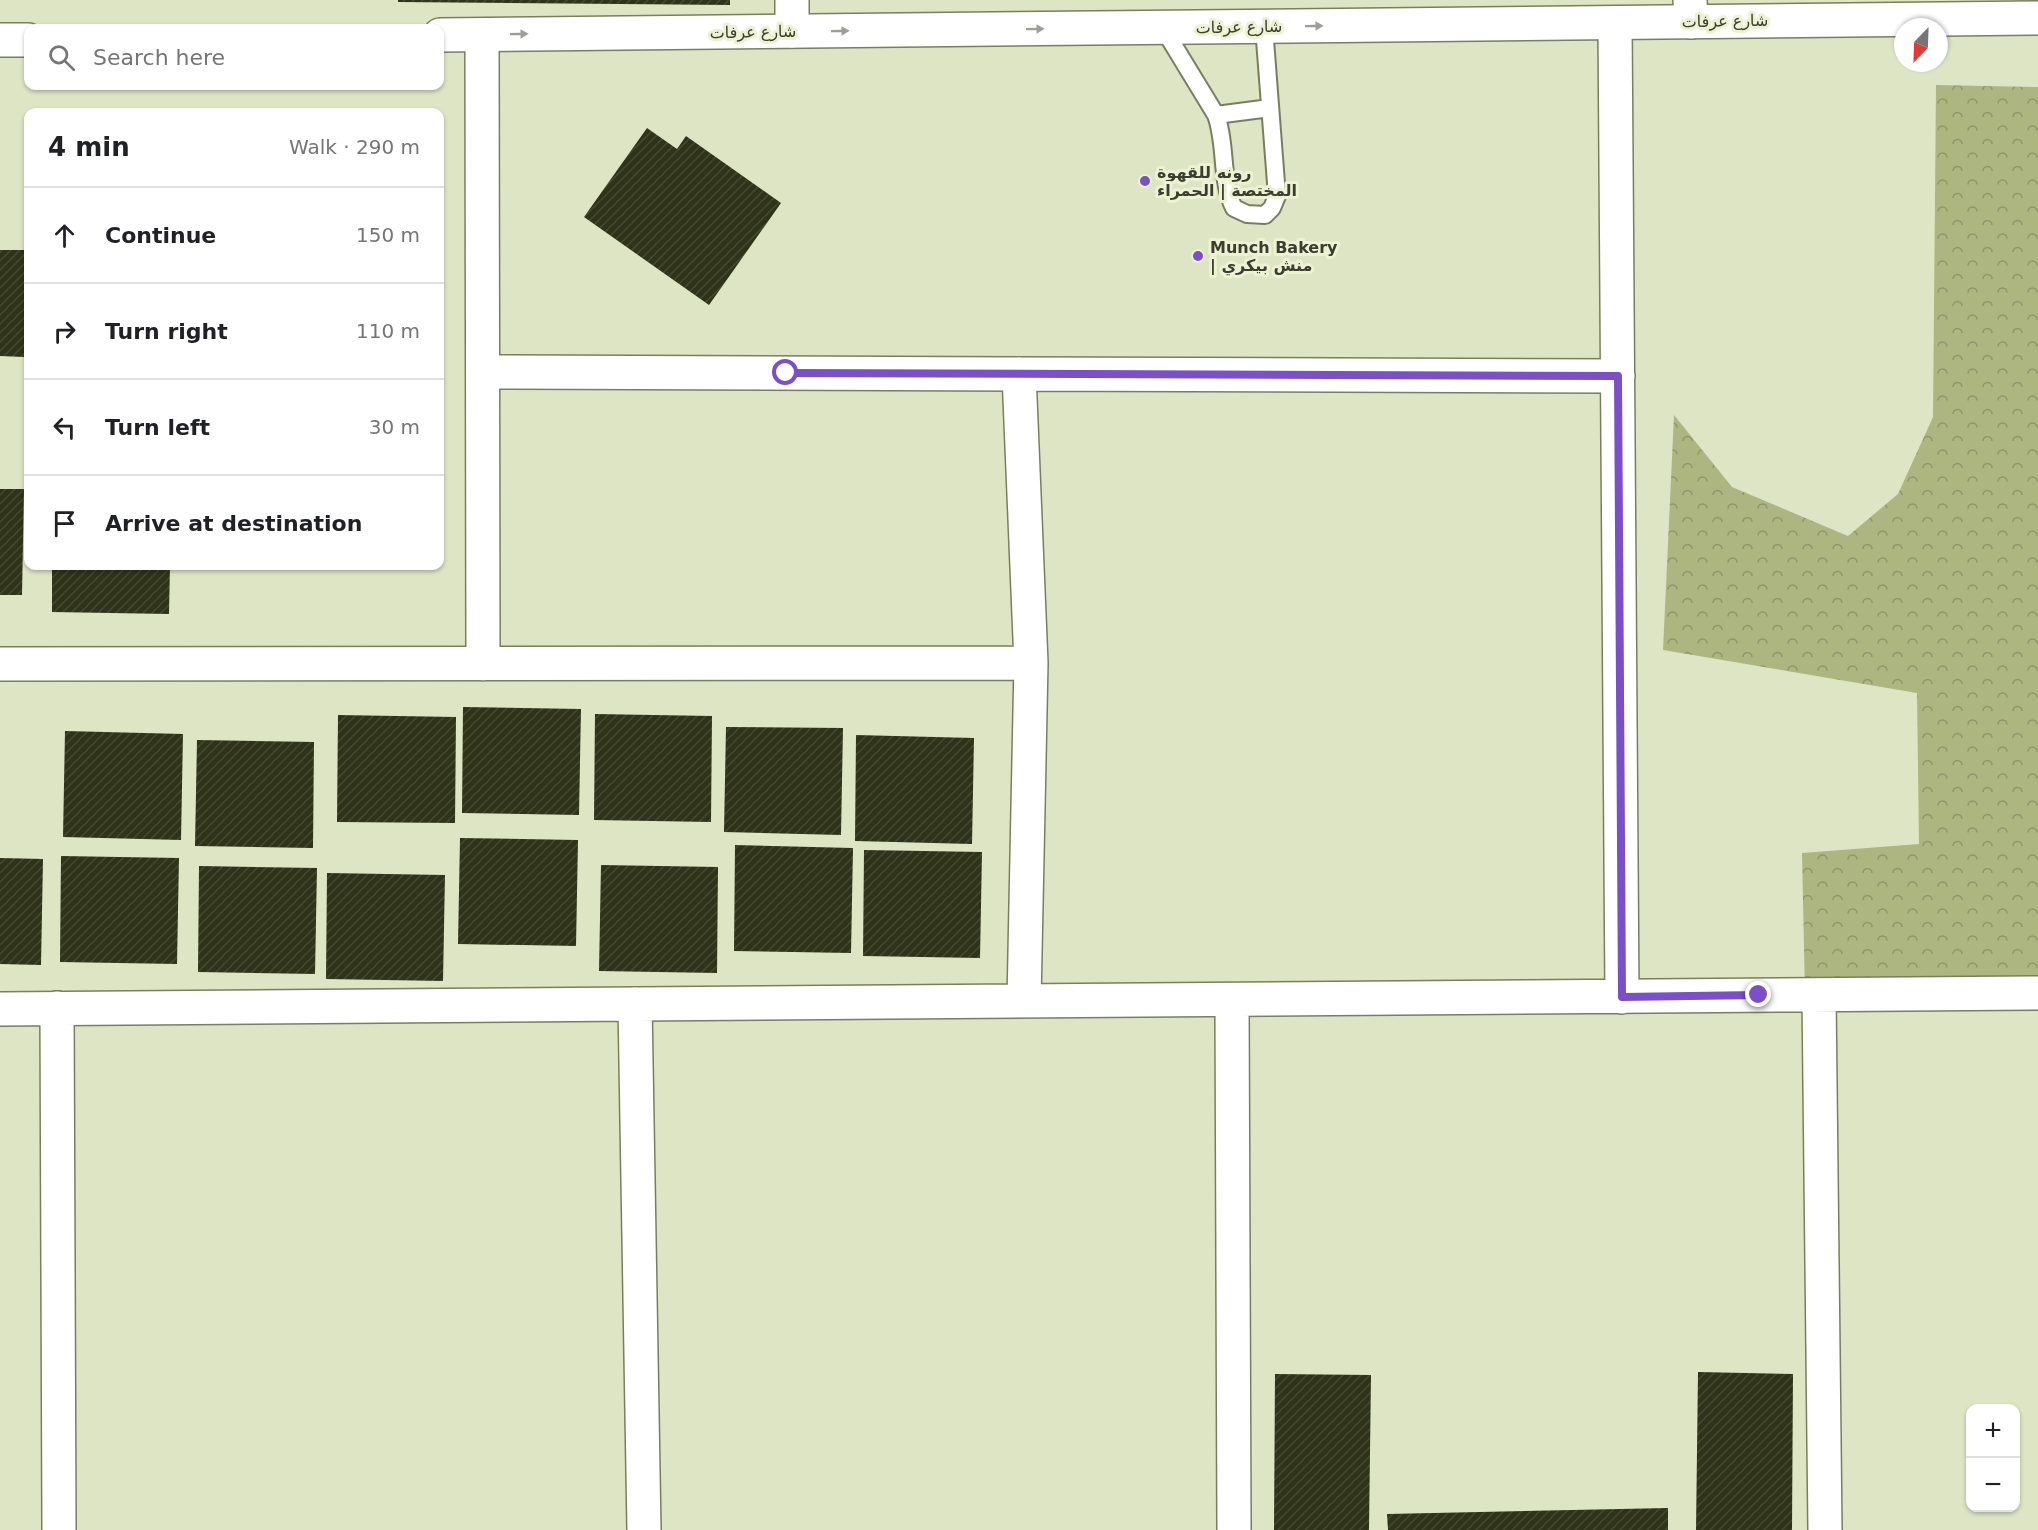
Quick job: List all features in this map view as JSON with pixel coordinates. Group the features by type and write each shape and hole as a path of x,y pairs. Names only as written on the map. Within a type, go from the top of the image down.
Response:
{"street":[{"name":"شارع عرفات","path":"444,35 482,35 792,16 1163,28 1615,23 1690,11 2002,9 2038,18"},
{"path":"1615,23 1622,997"},
{"path":"482,35 483,664"},
{"path":"0,40 24,40"},
{"path":"483,372 1618,376"},
{"path":"1019,374 1031,663 1024,1001"},
{"path":"0,664 1031,663"},
{"path":"0,1009 2038,993"},
{"path":"1819,995 1825,1530"},
{"path":"1232,999 1234,1530"},
{"path":"635,1004 644,1530"},
{"path":"57,1008 59,1530"}],"lane":[{"path":"1163,28 1216,115 1221,128 1228,196 1234,208 1247,214 1265,214 1272,208 1277,196 1264,27"},
{"path":"1216,115 1270,108"}],"green space":[{"path":"1936,85 2038,87 2038,990 1805,995 1802,853 1919,844 1917,693 1663,650 1674,415 1732,487 1848,536 1898,494 1933,417"}],"building":[{"path":"398,0 730,0 730,5 398,2"},
{"path":"647,128 677,149 686,136 781,203 709,305 584,217"},
{"path":"0,250 24,250 24,357 0,356"},
{"path":"0,489 24,489 22,595 0,595"},
{"path":"52,570 170,570 169,614 52,612"},
{"path":"463,707 581,709 579,815 462,813"},
{"path":"595,714 712,716 711,822 594,820"},
{"path":"338,715 456,717 455,823 337,822"},
{"path":"726,727 843,728 841,835 724,832"},
{"path":"65,731 183,734 181,840 63,837"},
{"path":"856,735 974,738 972,844 855,841"},
{"path":"197,740 314,742 313,848 195,846"},
{"path":"460,838 578,840 576,946 458,944"},
{"path":"735,845 853,848 851,953 734,951"},
{"path":"864,850 982,852 980,958 863,956"},
{"path":"61,856 179,858 177,964 60,962"},
{"path":"0,858 43,859 41,965 0,964"},
{"path":"601,865 718,867 717,973 599,971"},
{"path":"199,866 317,868 315,974 198,972"},
{"path":"327,873 445,875 443,981 326,979"},
{"path":"1698,1372 1793,1374 1792,1530 1696,1530"},
{"path":"1275,1374 1371,1375 1369,1530 1274,1530"},
{"path":"1668,1508 1668,1530 1388,1530 1387,1514"}],"place":[{"name":"رونه للقهوة المختصة | الحمراء","path":"1145,181"},
{"name":"Munch Bakery | منش بيكري","path":"1198,256"}],"route":[{"path":"786,373 1618,376 1622,997 1759,995"}]}
